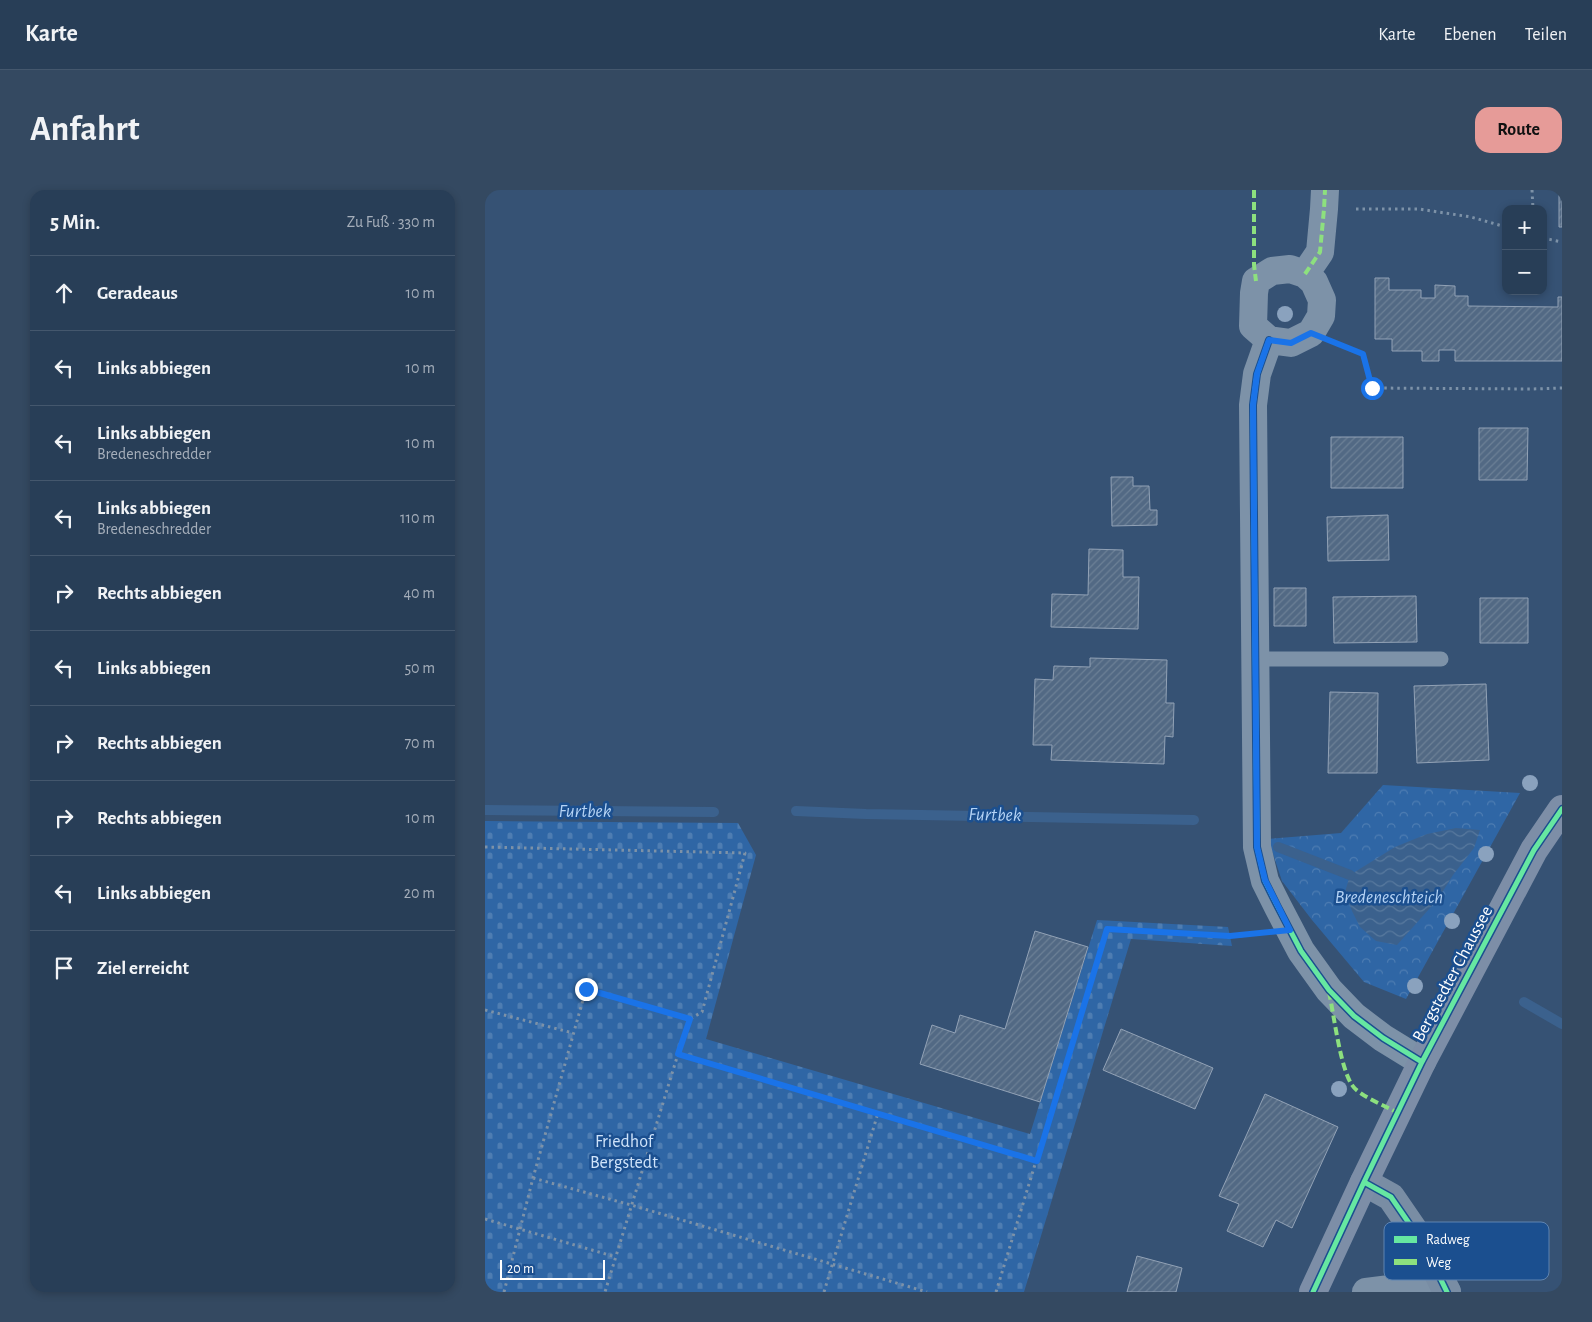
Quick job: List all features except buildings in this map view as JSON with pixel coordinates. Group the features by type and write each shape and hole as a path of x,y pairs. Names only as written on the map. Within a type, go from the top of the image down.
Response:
{"main road":[{"name":"Bergstedter Chaussee","path":"1313,1292 1422,1062 1534,850 1562,809"}],"street":[{"path":"1305,274 1319,252 1325,200"},
{"path":"1290,269 1305,274 1314,282 1322,300 1321,316 1311,333 1291,343 1269,340 1253,326 1254,292 1257,282 1272,271 1290,269"},
{"path":"1269,340 1257,374 1253,405 1257,847 1265,880 1290,930 1301,950 1329,990 1355,1016 1383,1038 1422,1062"},
{"path":"1364,1182 1391,1197 1408,1222"},
{"path":"1441,1280 1447,1292"},
{"path":"1366,1292 1406,1287 1447,1292"}],"lane":[{"path":"1256,660 1441,660"}],"path":[{"path":"1532,190 1533,205"},
{"path":"1325,200 1419,208 1471,217 1502,226"},
{"path":"1547,239 1562,242"},
{"path":"1311,333 1363,354 1372,388 1562,388"},
{"path":"485,848 745,853 702,1012 690,1019 605,1292"},
{"path":"996,1292 1107,929 1230,936 1290,930"},
{"path":"504,1292 533,1178 586,989 690,1019"},
{"path":"485,1010 573,1033"},
{"path":"678,1054 1037,1161"},
{"path":"825,1292 878,1113"},
{"path":"533,1178 927,1292"},
{"path":"485,1219 616,1257"}],"green space":[{"path":"1383,785 1520,793 1406,999 1364,982 1282,881 1268,839 1341,833"},
{"name":"Friedhof Bergstedt","path":"485,821 738,823 756,855 706,1039 1030,1134 1097,920 1228,927 1232,946 1131,939 1024,1292 485,1292"}],"water":[{"name":"Bredeneschteich","path":"1456,828 1480,830 1474,848 1453,875 1438,899 1397,945 1376,941 1360,927 1352,911 1345,892 1350,875 1395,847 1427,834"}],"waterway":[{"name":"Furtbek","path":"485,810 714,812"},
{"name":"Furtbek","path":"796,811 1194,820"},
{"name":"Furtbek","path":"1278,847 1350,875"},
{"name":"Furtbek","path":"1524,1002 1562,1024"}],"marked path":[{"path":"1254,190 1254,265 1256,281"},
{"path":"1305,274 1320,252 1325,190"},
{"path":"1329,992 1341,1054 1352,1085 1366,1097 1398,1113"}],"cycle path":[{"path":"1269,340 1257,374 1253,405 1257,847 1265,881 1278,907 1301,951 1329,990 1354,1016 1383,1038 1422,1062"},
{"path":"1313,1292 1422,1062 1534,850 1562,809"},
{"path":"1364,1182 1391,1197 1408,1222"},
{"path":"1441,1280 1447,1292"}],"route":[{"path":"586,989 690,1019 678,1054 1037,1161 1107,929 1230,936 1290,930 1265,880 1257,847 1253,405 1257,374 1269,340 1291,343 1311,333 1363,354 1372,388"}]}
